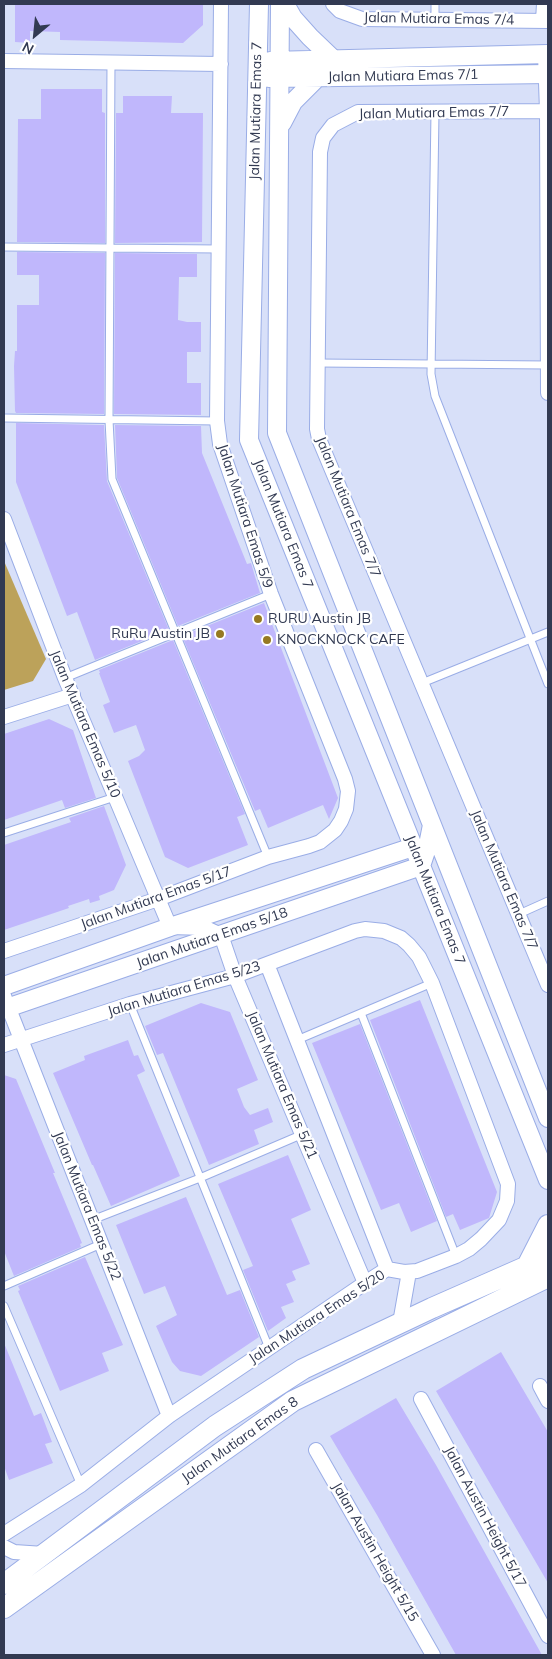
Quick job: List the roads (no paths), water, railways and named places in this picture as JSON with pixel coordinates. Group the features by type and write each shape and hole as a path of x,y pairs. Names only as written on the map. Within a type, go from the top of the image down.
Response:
{"main road":[{"path":"527,1266 548,1225"},
{"name":"Jalan Mutiara Emas 8","path":"4,1584 215,1426 303,1369 400,1323 548,1257"},
{"name":"Jalan Mutiara Emas 8","path":"4,1608 293,1401 548,1277"}],"street":[{"name":"Jalan Mutiara Emas 5/9","path":"221,4 217,421 221,448 270,594 345,779 348,791 346,809 336,830 320,842 309,846"},
{"name":"Jalan Mutiara Emas 7","path":"259,4 249,440 420,855 548,1180"},
{"name":"Jalan Mutiara Emas 7","path":"280,4 277,433 548,1118"},
{"path":"285,4 293,18 304,31 333,59"},
{"name":"Jalan Mutiara Emas 7/4","path":"333,4 340,11 362,19 546,21"},
{"path":"544,4 546,21"},
{"path":"547,54 548,393"},
{"name":"Jalan Mutiara Emas 7/1","path":"257,70 280,69 333,59 547,54"},
{"path":"4,61 221,64"},
{"name":"Jalan Mutiara Emas 7/1","path":"280,69 318,77 547,74"},
{"path":"280,128 293,102 318,77"},
{"name":"Jalan Mutiara Emas 7/7","path":"548,111 358,112 333,125 324,138 320,152 318,363 318,436 548,985"},
{"name":"Jalan Mutiara Emas 5/10","path":"4,519 65,678 170,927"},
{"path":"4,717 73,695"},
{"path":"432,825 420,855 439,863 451,875"},
{"name":"Jalan Mutiara Emas 5/17","path":"4,951 158,899 268,856 309,846"},
{"name":"Jalan Mutiara Emas 5/18","path":"4,986 170,927 420,855"},
{"name":"Jalan Mutiara Emas 5/18","path":"5,1005 221,935 420,855"},
{"path":"170,927 206,928 221,935"},
{"name":"Jalan Mutiara Emas 5/23","path":"4,1045 130,1004 235,976 355,931 365,929 384,930 401,938 416,952"},
{"name":"Jalan Mutiara Emas 5/21","path":"221,935 235,976 365,1283"},
{"name":"Jalan Mutiara Emas 5/20","path":"4,1534 81,1485 169,1416 365,1283 388,1269 409,1272 456,1256 469,1249 481,1239 499,1220 507,1201 508,1184 432,983 416,952"},
{"path":"267,964 388,1269"},
{"name":"Jalan Mutiara Emas 5/22","path":"5,1005 169,1416"},
{"path":"400,1323 409,1272"},
{"path":"540,1386 548,1401"},
{"name":"Jalan Austin Height 5/17","path":"421,1398 548,1636"},
{"name":"Jalan Austin Height 5/15","path":"316,1450 433,1655"},
{"path":"4,1547 14,1552 44,1554"}],"lane":[{"path":"435,4 435,21"},
{"path":"111,62 109,420 113,484 268,856"},
{"path":"435,112 431,374 435,396 548,684"},
{"path":"4,247 218,249"},
{"path":"318,363 547,365"},
{"path":"4,418 217,421"},
{"path":"65,678 270,594"},
{"path":"422,683 548,632"},
{"path":"4,833 115,797"},
{"path":"519,914 548,901"},
{"path":"297,1040 432,983"},
{"path":"130,1004 269,1348"},
{"path":"361,1013 456,1256"},
{"path":"92,1220 200,1178 302,1134"},
{"path":"4,1286 101,1244"},
{"path":"4,1306 81,1485"}],"place":[{"name":"RURU Austin JB","path":"258,619"},
{"name":"RuRu Austin JB","path":"220,634"},
{"name":"KNOCKNOCK CAFE","path":"267,640"}]}
